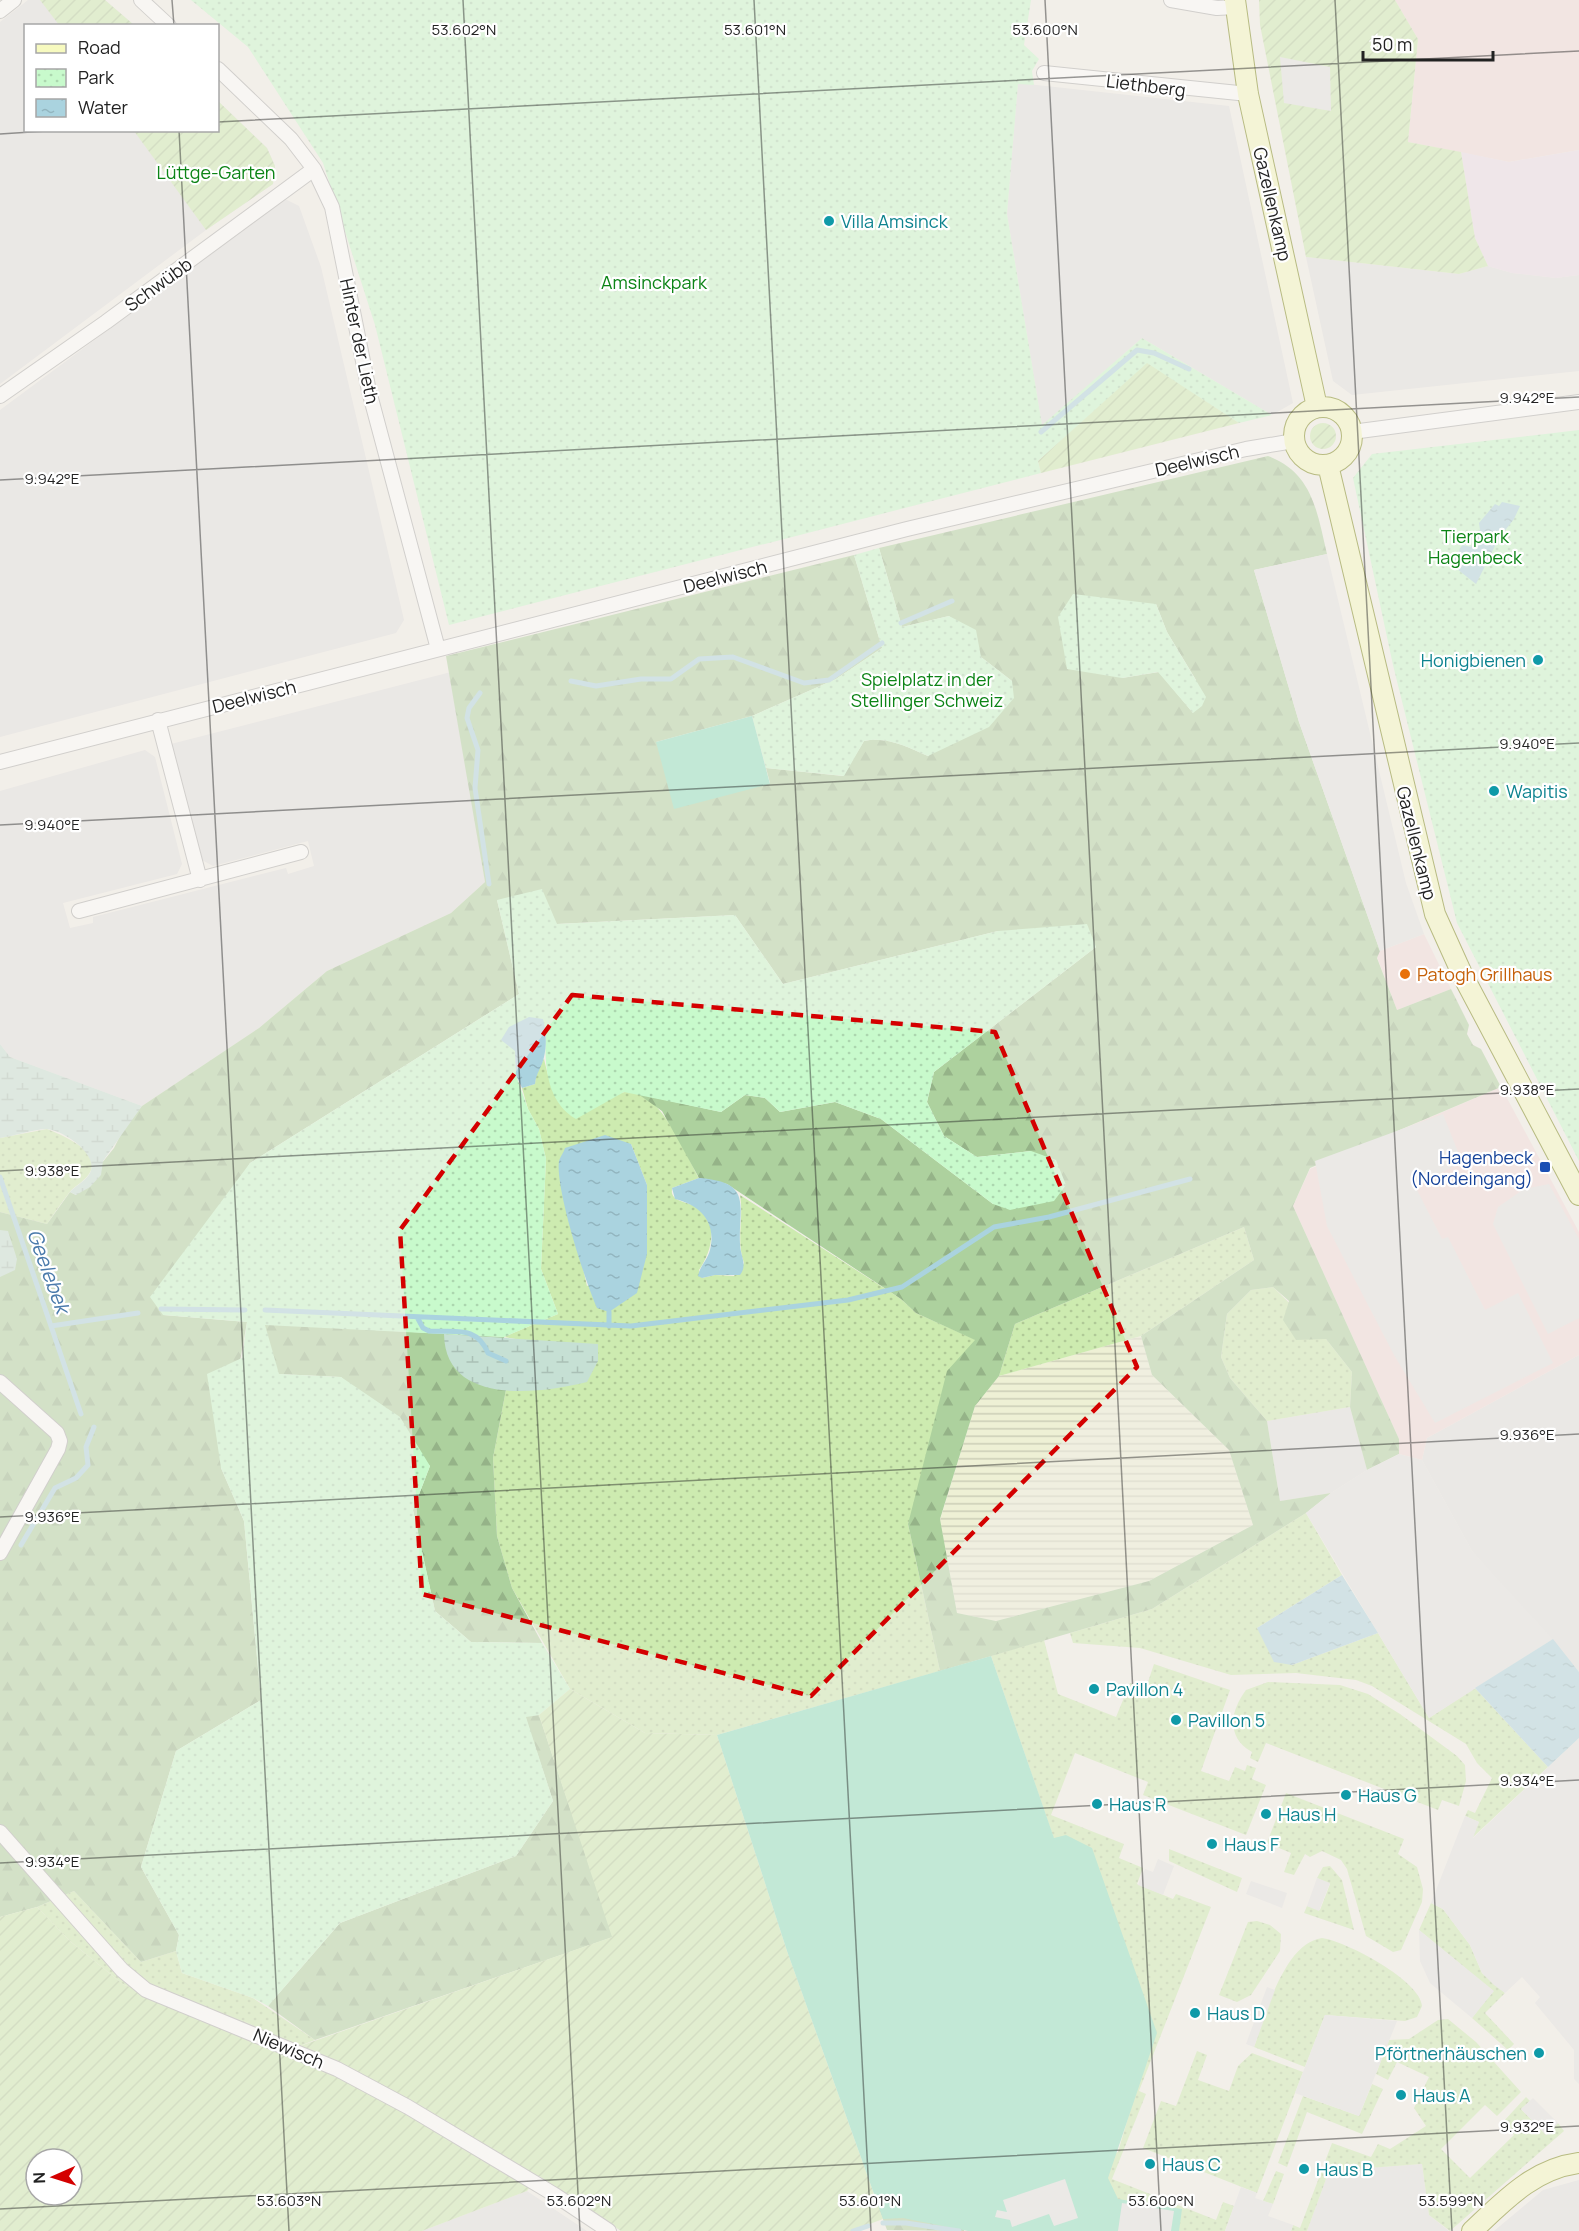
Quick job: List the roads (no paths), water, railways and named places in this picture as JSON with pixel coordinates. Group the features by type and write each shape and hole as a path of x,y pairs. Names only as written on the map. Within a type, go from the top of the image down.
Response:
{"street":[{"path":"0,11 14,0"},
{"path":"141,0 167,24"},
{"path":"1171,0 1217,8 1235,3"},
{"name":"Gazellenkamp","path":"1235,3 1248,94 1317,407"},
{"name":"Hinter der Lieth","path":"219,70 291,139 314,169 328,198 337,227 369,391 438,650"},
{"name":"Liethberg","path":"1044,73 1232,95 1248,94"},
{"name":"Schwübb","path":"0,396 106,322 314,169"},
{"path":"1352,432 1579,402"},
{"path":"1317,407 1329,407 1340,412 1348,421 1352,432 1347,453 1328,465 1317,465 1306,460 1294,441 1299,420 1307,412 1317,407"},
{"name":"Deelwisch","path":"0,762 908,529 1246,448 1294,441"},
{"name":"Gazellenkamp","path":"1328,465 1435,914 1463,976 1579,1195"},
{"path":"158,720 200,880"},
{"path":"80,911 301,852"},
{"path":"0,1382 57,1433 60,1441 58,1449 0,1552"},
{"name":"Niewisch","path":"0,1832 122,1970 146,1990 337,2069 428,2118 555,2194 609,2231"},
{"path":"1472,2231 1524,2184 1554,2168 1579,2163"}],"water":[{"path":"1502,502 1520,506 1514,519 1499,538 1476,584 1452,565 1462,545 1471,547 1476,532 1480,530 1479,523 1495,504 1499,506"},
{"path":"529,1017 543,1019 546,1047 535,1084 522,1088 516,1075 515,1051 501,1040 509,1027"},
{"path":"605,1135 631,1144 647,1185 647,1254 637,1293 609,1312 597,1308 592,1295 566,1212 559,1174 559,1161 565,1148"},
{"path":"699,1178 716,1180 728,1185 736,1191 739,1198 741,1207 740,1244 744,1264 740,1275 715,1275 702,1278 698,1276 710,1250 712,1240 709,1223 699,1210 675,1199 672,1188"},
{"path":"1342,1575 1378,1633 1292,1665 1274,1662 1257,1628"},
{"path":"1553,1639 1579,1672 1579,1738 1548,1767 1475,1688"}],"waterway":[{"path":"1041,432 1137,350 1154,353 1189,369"},
{"path":"901,623 952,601"},
{"name":"Geelebek","path":"571,681 596,686 641,679 671,679 699,659 733,657 804,683 829,680 882,643"},
{"path":"480,693 469,708 467,718 478,750 475,788 489,884"},
{"name":"Geelebek","path":"0,1177 51,1326 138,1313"},
{"path":"265,1310 631,1326 848,1300 902,1287 994,1227 1049,1217 1190,1179"},
{"path":"161,1309 245,1310"},
{"path":"609,1312 609,1326"},
{"path":"417,1317 423,1328 429,1331 456,1331 471,1334 478,1338 488,1353 506,1361"},
{"path":"51,1326 81,1414"},
{"path":"21,1545 55,1488 76,1478 88,1465 86,1447 94,1427"},
{"path":"883,2223 906,2223 959,2231"},
{"path":"853,2231 868,2226"}],"place":[{"name":"Villa Amsinck","path":"829,221"},
{"name":"Honigbienen","path":"1538,660"},
{"name":"Wapitis","path":"1494,791"},
{"name":"Patogh Grillhaus","path":"1405,974"},
{"name":"Hagenbeck (Nordeingang)","path":"1545,1167"},
{"name":"Pavillon 4","path":"1094,1689"},
{"name":"Pavillon 5","path":"1176,1720"},
{"name":"Haus G","path":"1346,1795"},
{"name":"Haus R","path":"1097,1804"},
{"name":"Haus H","path":"1266,1814"},
{"name":"Haus F","path":"1212,1844"},
{"name":"Haus D","path":"1195,2013"},
{"name":"Pförtnerhäuschen","path":"1539,2053"},
{"name":"Haus A","path":"1401,2095"},
{"name":"Haus C","path":"1150,2164"},
{"name":"Haus B","path":"1304,2169"}],"park label":[{"name":"Lüttge-Garten","path":"216,172"},
{"name":"Amsinckpark","path":"654,282"},
{"name":"Tierpark Hagenbeck","path":"1475,546"},
{"name":"Spielplatz in der Stellinger Schweiz","path":"927,689"}]}
